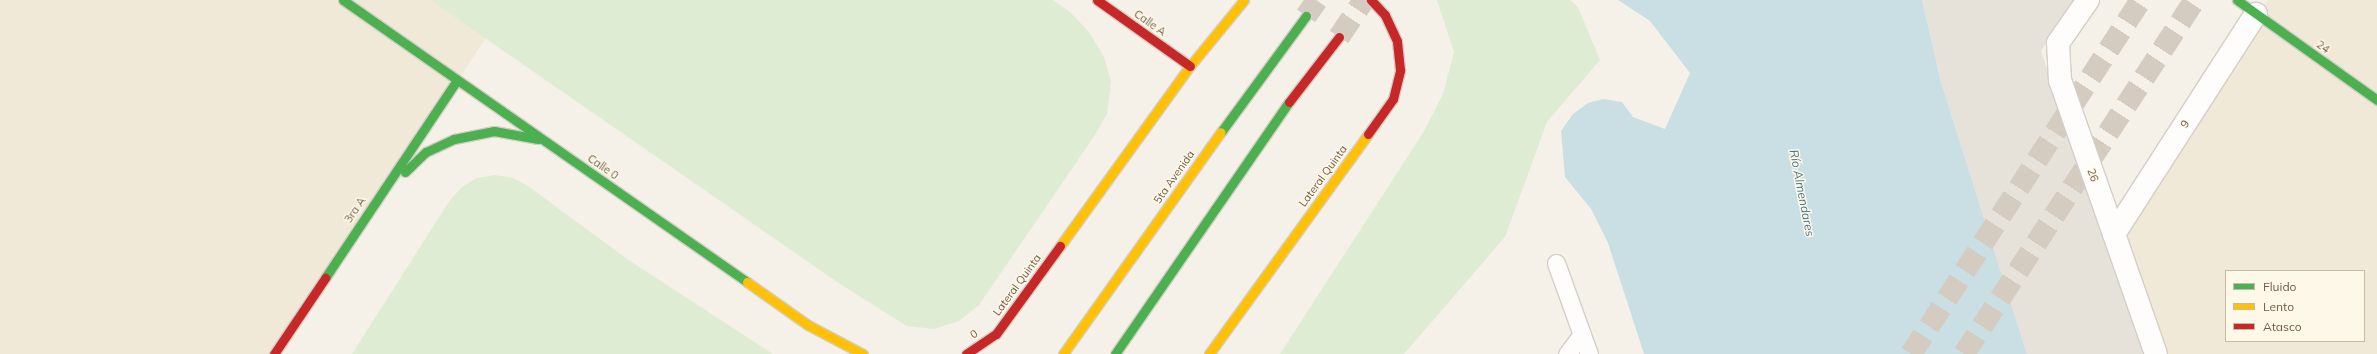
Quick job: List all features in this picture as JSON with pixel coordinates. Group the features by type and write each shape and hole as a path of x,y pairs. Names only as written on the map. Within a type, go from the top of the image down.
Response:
{"main road":[{"name":"Calle 0","path":"343,0 808,325 863,354"},
{"name":"Calle A","path":"1097,0 1190,66"},
{"name":"Lateral Quinta","path":"996,334 1190,66 1244,0"},
{"name":"Lateral Quinta","path":"1209,354 1393,99 1400,70 1397,41 1385,15 1371,0"},
{"name":"24","path":"2237,0 2259,9 2377,100"},
{"name":"5ta Avenida","path":"1063,354 1219,134 1306,16"},
{"path":"1115,354 1278,117 1339,37"},
{"name":"3ra A","path":"274,354 457,80"},
{"path":"380,194 426,152 454,139 494,131 545,140"},
{"name":"0","path":"966,354 996,334"}],"street":[{"name":"26","path":"2088,0 2058,43 2060,80 2156,354"},
{"name":"9","path":"2114,234 2259,9"}],"lane":[{"path":"1556,263 1589,354"},
{"path":"1566,354 1582,334"}],"shaded area":[{"path":"0,0 430,0 486,38 274,354 0,354"},
{"path":"1922,0 2075,0 2041,51 2143,354 2027,354 1941,82"},
{"path":"2268,0 2377,0 2377,354 2156,354 2114,234"}],"green space":[{"path":"430,0 1053,0 1070,12 1089,32 1104,57 1111,81 1107,114 1095,135 979,305 959,321 934,329 907,326 840,284"},
{"path":"1437,0 1570,0 1578,7 1600,60 1547,122 1505,237 1404,354 1280,354 1423,133 1443,94 1454,52"},
{"path":"495,175 513,178 528,186 627,259 773,354 352,354 450,200 462,187 477,178"}],"water":[{"name":"Río Almendares","path":"1618,0 1922,0 1941,82 2027,354 1644,354 1608,243 1591,209 1565,177 1561,131 1573,114 1588,103 1603,99 1622,102 1633,117 1665,129 1690,73 1650,21"}],"tunnel":[{"path":"1306,16 1317,0"},
{"path":"1339,37 1364,0"},
{"path":"1911,354 2141,0"},
{"path":"1964,354 2195,0"}],"traffic: fast":[{"path":"343,0 747,282"},
{"path":"2237,0 2377,100"},
{"path":"1221,132 1306,16"},
{"path":"325,278 457,80"},
{"path":"1115,354 1289,102"},
{"path":"405,172 426,152 454,139 494,131 538,139"}],"traffic: slow":[{"path":"1060,246 1190,66 1244,0"},
{"path":"1063,354 1221,132"},
{"path":"1209,354 1368,134"},
{"path":"747,282 808,325 863,354"}],"traffic: jam":[{"path":"1097,0 1190,66"},
{"path":"1368,134 1393,99 1400,70 1397,41 1385,15 1371,0"},
{"path":"1289,102 1339,37"},
{"path":"966,354 996,334 1060,246"},
{"path":"274,354 325,278"}]}
